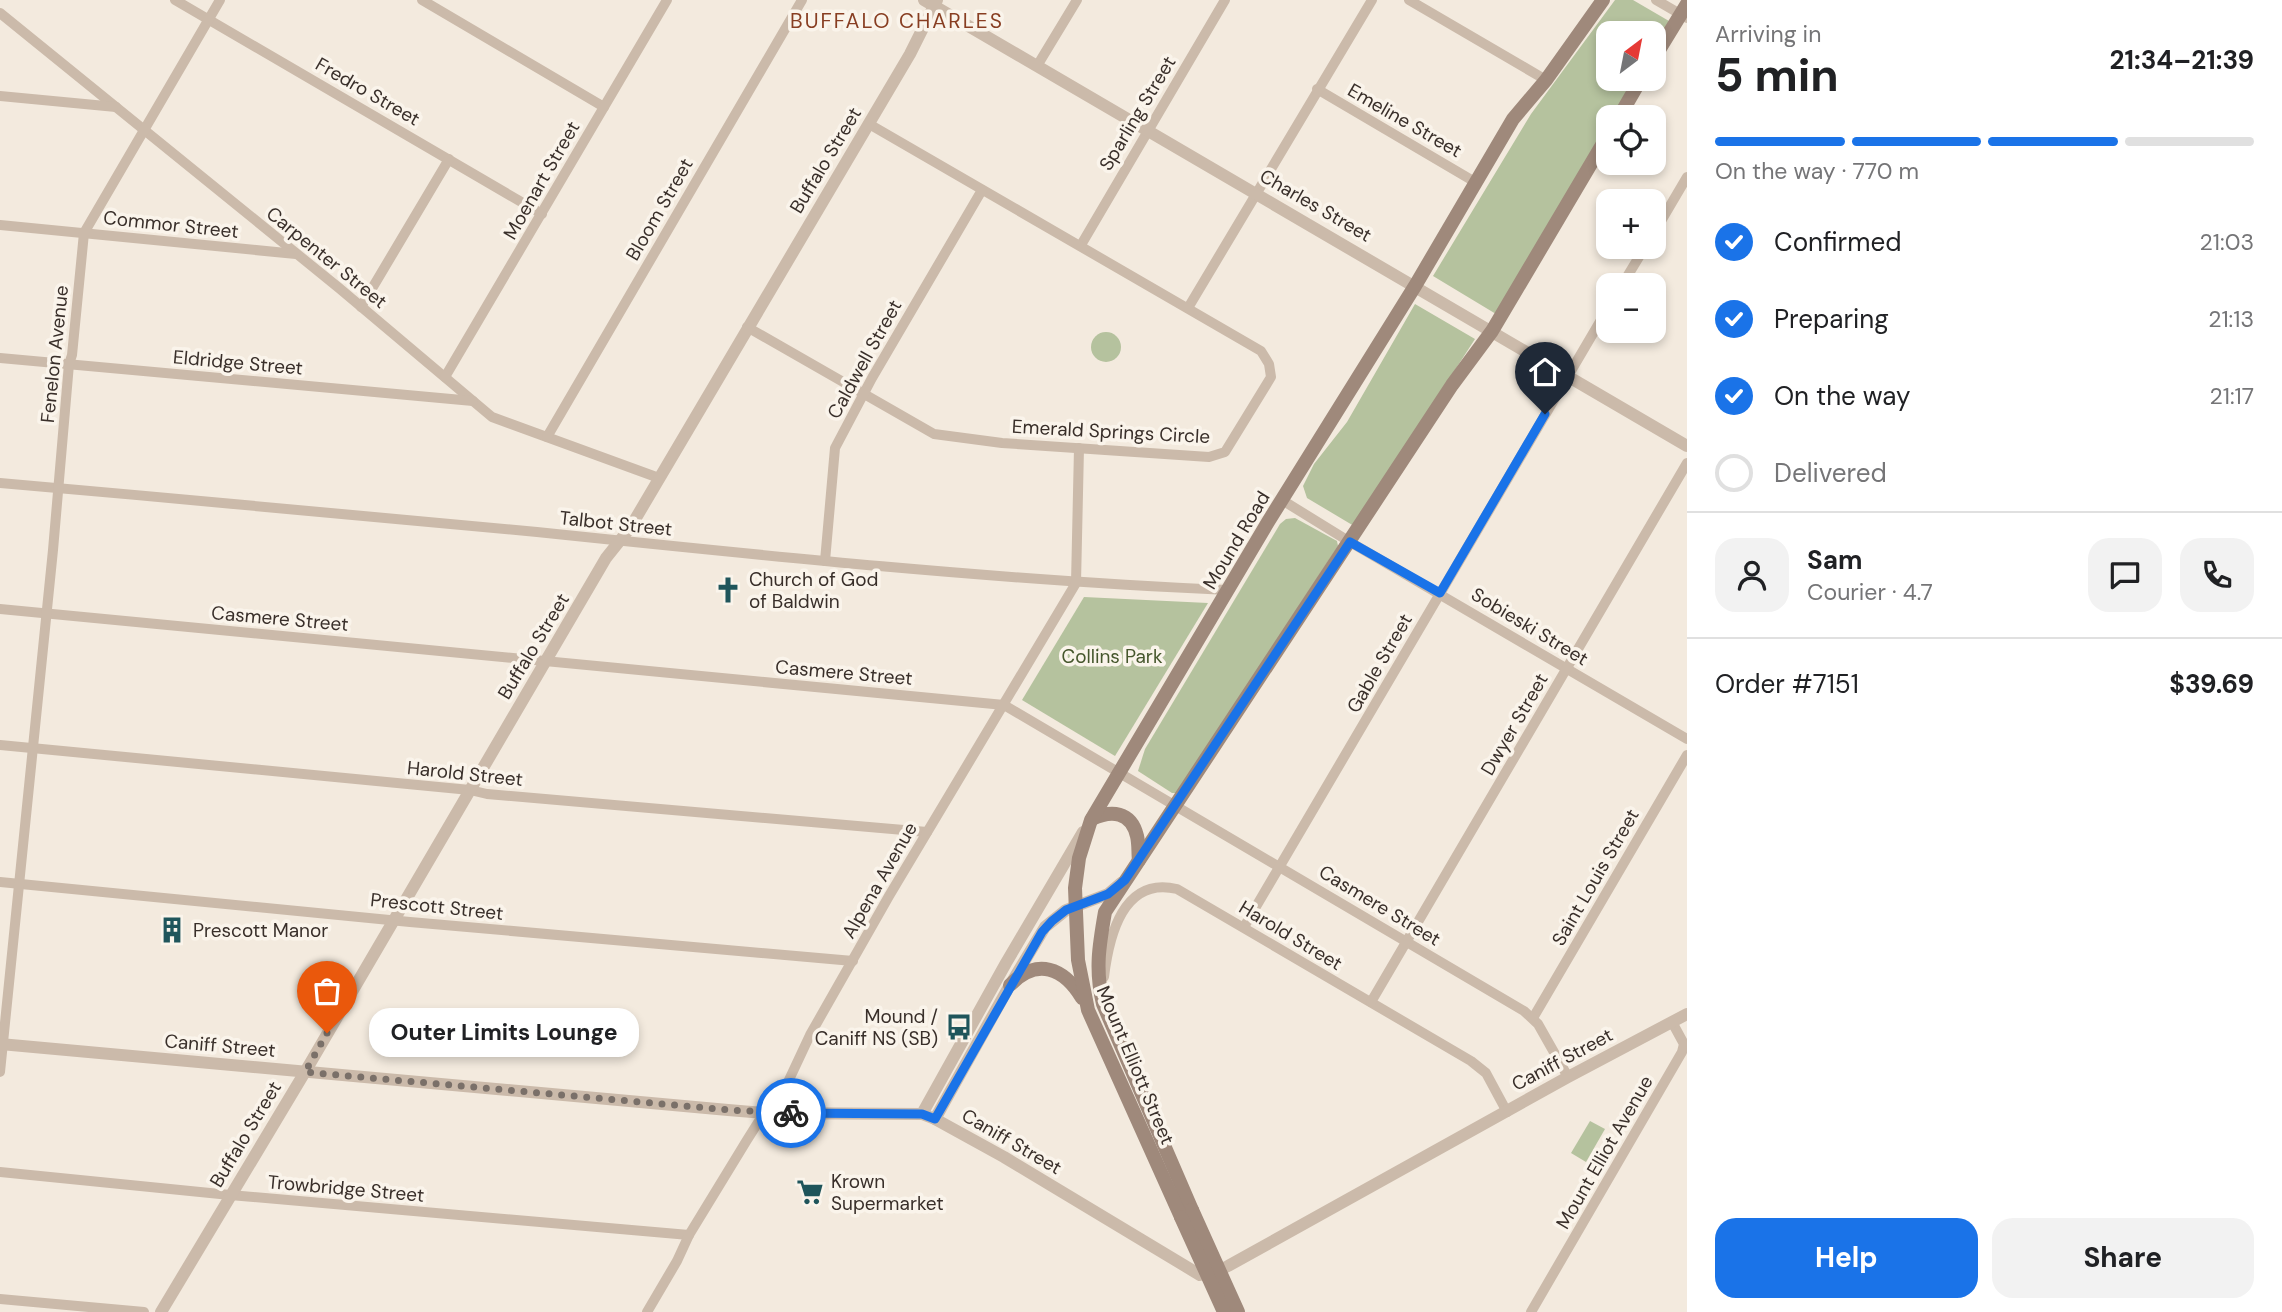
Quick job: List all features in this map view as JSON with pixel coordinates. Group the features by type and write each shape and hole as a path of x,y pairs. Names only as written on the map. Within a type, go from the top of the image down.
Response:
{"main road":[{"name":"Mound Road","path":"1091,820 1282,500 1415,286 1513,118 1546,80 1603,0"},
{"path":"1666,40 1685,12"},
{"path":"1125,880 1452,385 1492,331 1596,155"},
{"path":"1091,820 1105,813 1123,816 1132,825 1137,836 1139,860"},
{"name":"Mount Elliott Street","path":"1091,820 1079,858 1075,888 1078,960 1088,1010 1186,1213 1238,1312"},
{"name":"Mount Elliott Street","path":"1125,880 1105,912 1097,952 1100,992 1224,1312"},
{"path":"1010,985 1029,971 1054,971 1069,979 1088,1010"}],"street":[{"name":"Fredro Street","path":"175,0 542,214"},
{"name":"Fenelon Avenue","path":"0,1072 84,233 220,0"},
{"path":"422,0 604,107"},
{"name":"Moenart Street","path":"445,377 667,0"},
{"name":"Bloom Street","path":"547,436 802,0"},
{"path":"1037,66 1077,0"},
{"name":"Sparling Street","path":"1081,245 1225,0"},
{"path":"1188,308 1372,0"},
{"path":"1409,0 1546,80"},
{"path":"1656,0 1685,12"},
{"name":"Charles Street","path":"932,2 1687,446"},
{"name":"Buffalo Street","path":"161,1312 606,558 630,528 869,124 932,2"},
{"name":"Carpenter Street","path":"0,13 492,417 659,478"},
{"name":"Emeline Street","path":"1318,89 1475,182"},
{"path":"0,96 117,107"},
{"name":"Emerald Springs Circle","path":"747,327 934,434 1002,443 1209,457 1225,452 1271,377 1269,364 1261,351 869,124"},
{"path":"361,307 449,159"},
{"path":"1666,213 1687,177"},
{"name":"Caldwell Street","path":"825,561 835,448 982,190"},
{"name":"Commor Street","path":"0,225 296,254"},
{"name":"Gable Street","path":"1244,928 1596,328"},
{"name":"Eldridge Street","path":"0,358 473,401"},
{"name":"Alpena Avenue","path":"647,1312 689,1235 773,1099 788,1082 810,1035 927,832 1076,583 1079,448"},
{"name":"Dwyer Street","path":"1371,1002 1687,463"},
{"name":"Talbot Street","path":"0,483 982,576 1228,590"},
{"name":"Sobieski Street","path":"1282,500 1687,739"},
{"name":"Casmere Street","path":"0,609 1004,705 1533,1018 1568,1077"},
{"name":"Harold Street","path":"0,745 470,790 487,794 927,832"},
{"name":"Saint Louis Street","path":"1533,1018 1687,755"},
{"name":"Mound Road","path":"922,1114 1006,963 1091,820"},
{"path":"935,1119 1045,928 1059,915 1076,905 1108,894 1125,880"},
{"name":"Prescott Street","path":"0,882 853,961"},
{"name":"Harold Street","path":"1103,1004 1106,965 1114,931 1124,908 1142,891 1159,886 1177,889 1480,1067 1507,1112"},
{"path":"1672,1023 1687,1014"},
{"name":"Caniff Street","path":"1,1045 765,1112 922,1114 1004,1157 1200,1275 1218,1271 1568,1077 1672,1023"},
{"name":"Mount Elliot Avenue","path":"1531,1312 1682,1052 1684,1044 1672,1023"},
{"name":"Trowbridge Street","path":"0,1172 689,1235"},
{"path":"0,1299 144,1312"}],"green space":[{"path":"1615,0 1633,0 1669,21 1666,26 1666,21 1600,21"},
{"path":"1596,26 1596,91 1629,91 1620,105 1596,105 1596,145 1496,314 1433,276 1531,114"},
{"path":"1415,304 1475,339 1354,526 1307,498 1303,486 1314,464 1347,422"},
{"path":"1106,332 1116,337 1121,347 1116,357 1106,362 1096,357 1091,347 1096,337"},
{"path":"1295,518 1337,541 1338,546 1177,793 1172,793 1138,771 1145,749 1280,524 1286,519"},
{"name":"Collins Park","path":"1084,597 1208,603 1115,756 1022,700"},
{"path":"1590,1121 1605,1129 1586,1162 1571,1153"}],"way so far":[{"path":"327,1033 305,1072 729,1110 791,1113"}],"place":[{"name":"Church of God of Baldwin","path":"728,590"},
{"name":"Prescott Manor","path":"172,930"},
{"name":"Mound / Caniff NS (SB)","path":"959,1027"},
{"name":"Outer Limits Lounge","path":"327,1033"},
{"name":"Krown Supermarket","path":"810,1192"}],"district":[{"name":"BUFFALO CHARLES","path":"897,21"}],"route":[{"path":"791,1113 922,1114 935,1119 1042,932 1066,910 1108,894 1125,880 1350,542 1440,593 1545,414"}]}
